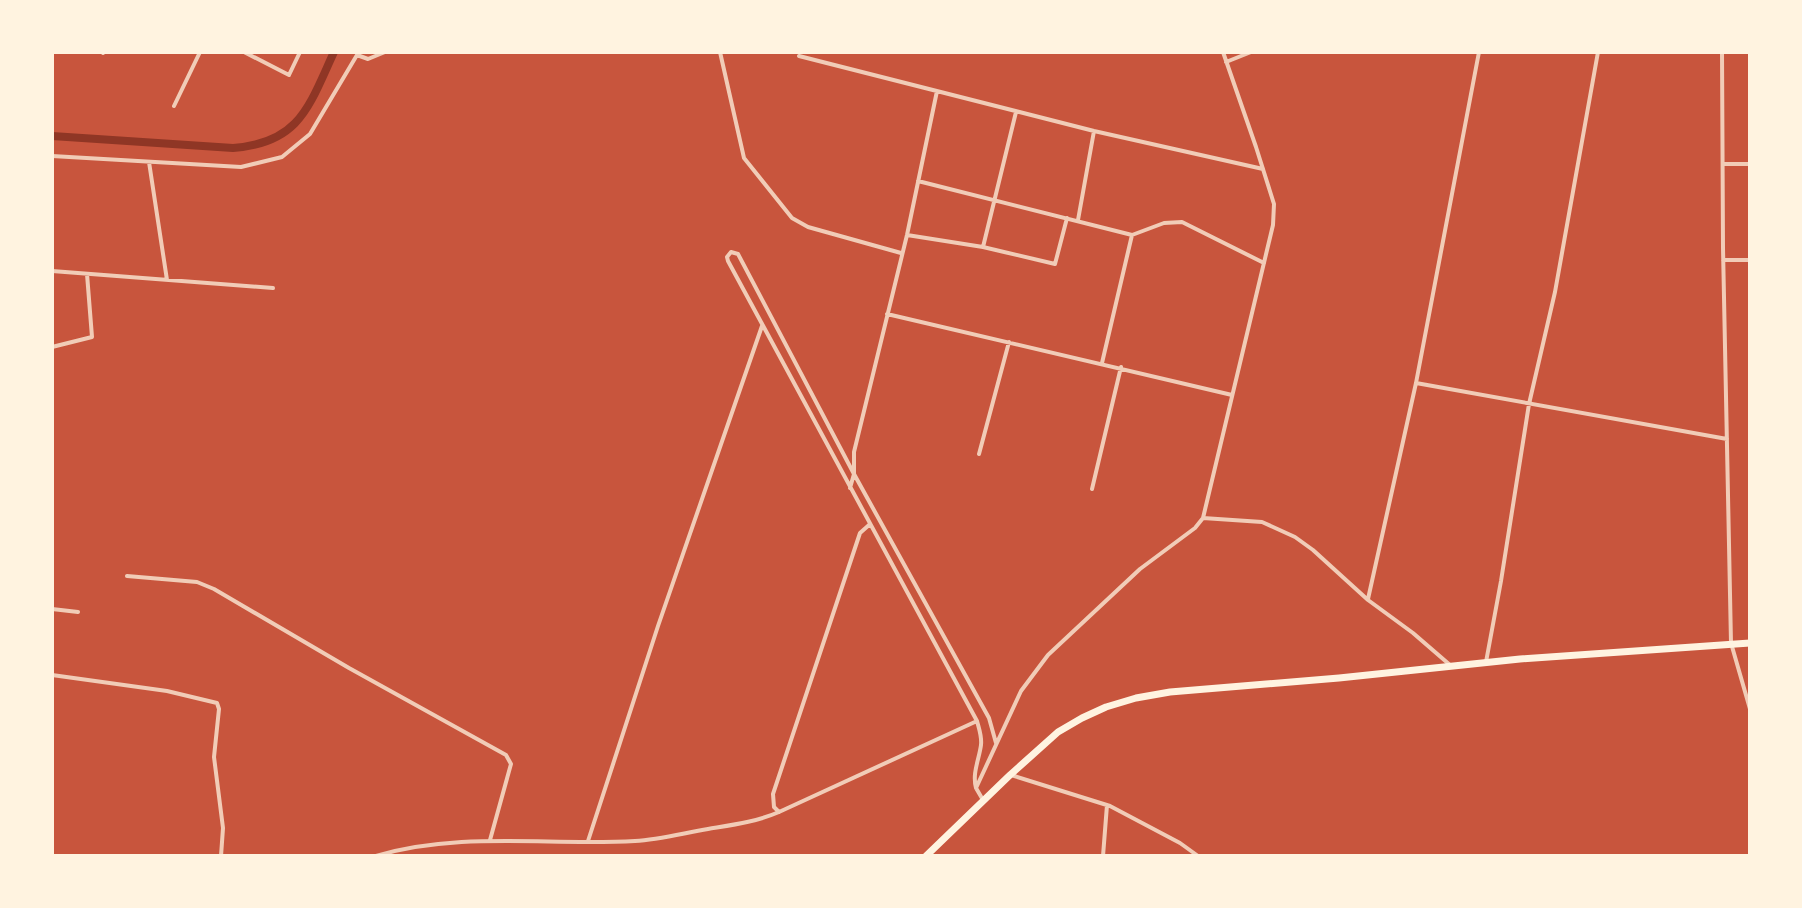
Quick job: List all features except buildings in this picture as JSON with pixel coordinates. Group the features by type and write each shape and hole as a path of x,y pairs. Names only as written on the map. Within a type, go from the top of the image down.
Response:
{"highway":[{"path":"926,855 1058,732 1106,707 1136,698 1170,692 1451,666 1749,643"}],"street":[{"path":"174,106 200,52"},
{"path":"244,52 289,75 300,52"},
{"path":"52,156 240,167 282,157 310,134 357,55 369,59 385,52"},
{"path":"720,52 744,158 792,218 808,227 901,253"},
{"path":"975,788 1021,691 1048,655 1140,569 1195,528 1203,518 1273,225 1274,204 1223,52"},
{"path":"1226,62 1251,52"},
{"path":"1368,600 1416,383 1479,52"},
{"path":"1486,663 1529,404 1555,292 1598,52"},
{"path":"1722,52 1723,260 1731,643 1749,709"},
{"path":"799,56 1094,131 1264,169"},
{"path":"850,489 854,474 854,453 907,235 937,91"},
{"path":"983,247 1016,112"},
{"path":"1077,220 1094,131"},
{"path":"149,162 167,280"},
{"path":"1722,164 1749,164"},
{"path":"918,181 1132,235 1164,223 1182,222 1264,262"},
{"path":"907,235 983,247 1056,264 1067,218"},
{"path":"1102,363 1132,235"},
{"path":"983,800 975,788 974,779 981,746 977,721 762,326 728,261 727,257 731,252 738,254 854,474 989,718 996,743"},
{"path":"1723,260 1749,260"},
{"path":"52,272 273,288"},
{"path":"52,347 92,337 87,274"},
{"path":"887,314 1232,395"},
{"path":"588,841 658,626 762,326"},
{"path":"979,454 1009,342"},
{"path":"1092,489 1121,368"},
{"path":"1416,383 1727,439"},
{"path":"1203,518 1262,522 1279,528 1313,550 1368,600 1413,633 1451,666"},
{"path":"779,812 774,807 773,794 860,533 869,525"},
{"path":"127,576 197,582 214,589 349,668 506,755 511,764 490,840"},
{"path":"52,609 78,612"},
{"path":"52,675 167,691 217,703 219,709 214,757 224,828 221,855"},
{"path":"376,855 418,845 490,840 532,842 648,840 754,821 779,812 977,721"},
{"path":"1010,775 1107,805 1180,843 1197,855"},
{"path":"1103,855 1107,805"}],"waterway":[{"path":"52,136 233,148 256,145 288,130 299,118 309,105 334,52"}]}
